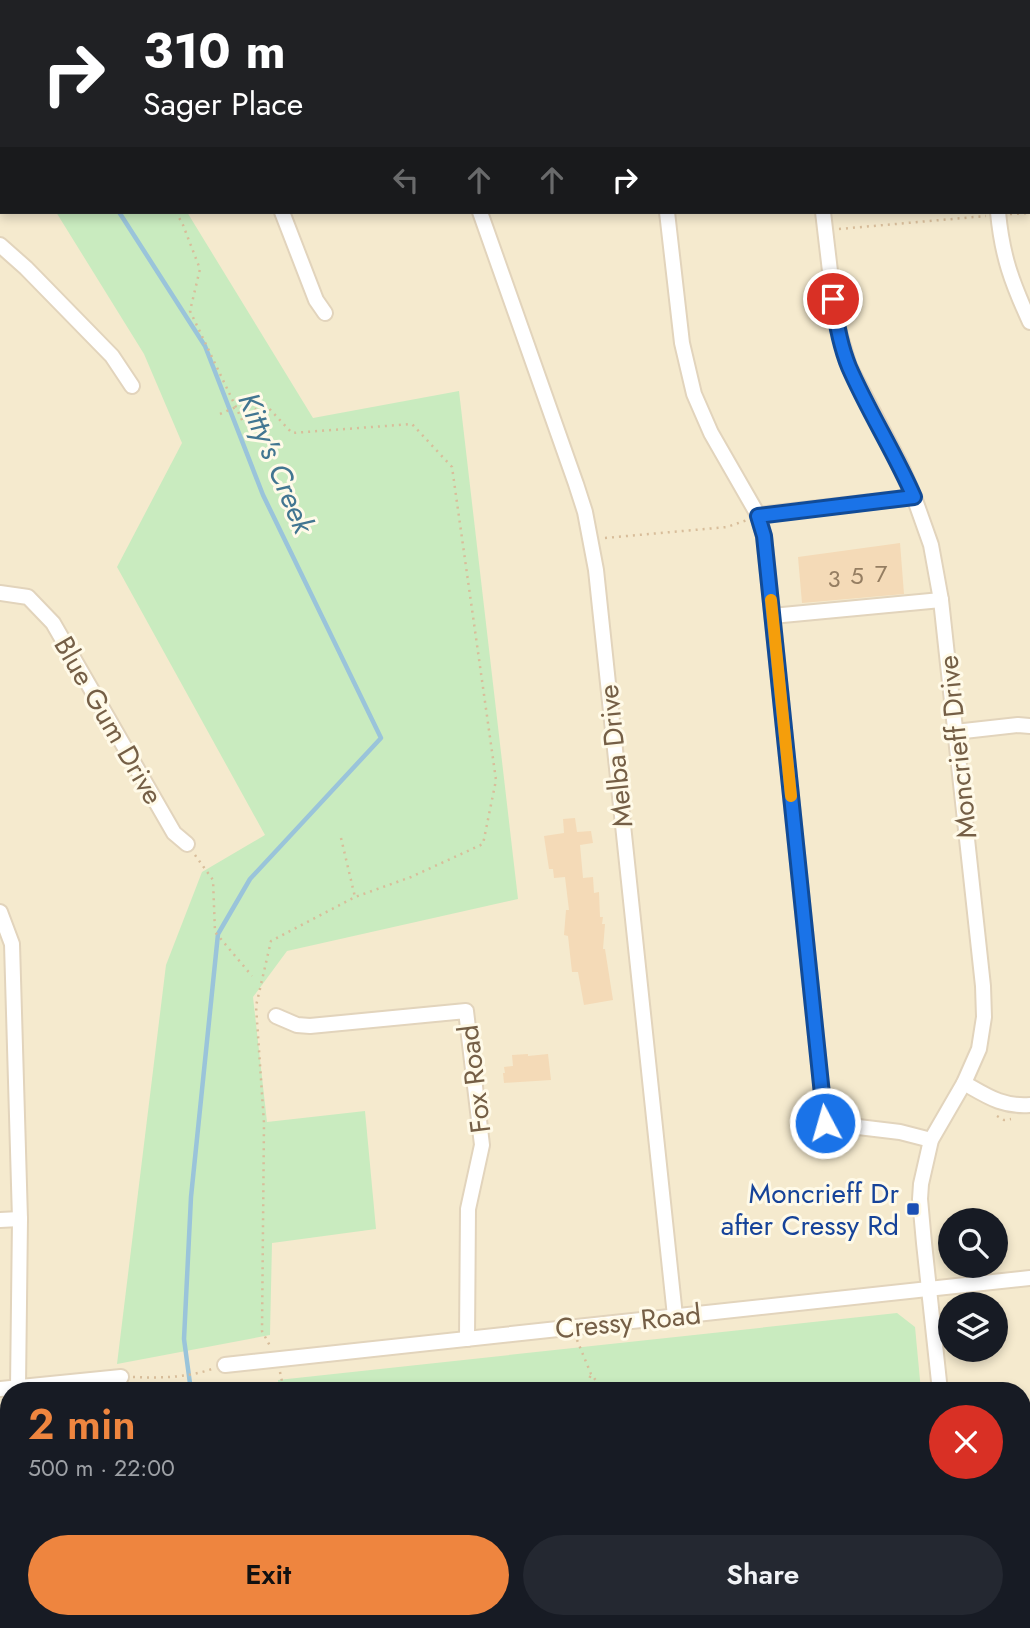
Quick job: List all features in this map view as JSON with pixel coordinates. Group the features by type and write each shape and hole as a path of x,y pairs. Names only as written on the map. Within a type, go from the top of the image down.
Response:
{"street":[{"path":"283,214 316,300 325,313"},
{"name":"Melba Drive","path":"481,214 576,484 591,539 675,1316"},
{"path":"667,214 682,343 694,394 711,433 758,516 764,536 825,1123 900,1132 931,1140"},
{"name":"Moncrieff Drive","path":"823,214 836,322 849,366 901,466 931,545 942,600 983,986 984,1017 979,1049 964,1083 931,1140 923,1171 920,1199 939,1382"},
{"path":"998,214 1001,241 1010,277 1030,322"},
{"path":"0,245 112,356 132,386"},
{"path":"758,516 914,497"},
{"name":"Blue Gum Drive","path":"0,593 28,597 53,623 174,833 187,844"},
{"path":"772,616 942,600"},
{"path":"955,732 1030,726"},
{"path":"0,912 12,944 7,1058 20,1219 18,1382"},
{"name":"Fox Road","path":"276,1016 297,1025 323,1025 466,1011 482,1145 468,1209 467,1339"},
{"path":"964,1083 1003,1104 1030,1105"},
{"path":"0,1220 20,1219"},
{"name":"Cressy Road","path":"225,1365 1030,1278"},
{"path":"70,1382 121,1377"}],"path":[{"path":"177,214 200,270 190,311 243,422 263,402 292,433 412,424 452,467 496,780 482,844 411,877 355,897 271,941 256,1006 264,1124 262,1331 276,1359 282,1382"},
{"path":"825,230 988,214"},
{"path":"220,414 236,407"},
{"path":"591,539 727,527 758,516"},
{"path":"341,838 355,897"},
{"path":"187,844 213,880 215,932 252,976"},
{"path":"572,1327 598,1382"},
{"path":"121,1377 168,1379 201,1373"},
{"path":"589,1382 592,1374"}],"shaded area":[{"path":"0,214 1030,214 1030,1382 0,1382"}],"green space":[{"path":"57,214 188,214 313,418 459,391 518,899 287,951 253,997 267,1122 365,1111 376,1229 272,1243 270,1335 117,1364 166,965 202,872 265,835 117,567 182,443 144,354"},
{"path":"897,1313 915,1327 920,1382 278,1382"}],"building":[{"path":"900,543 904,594 802,603 798,557"},
{"path":"575,818 577,832 591,831 593,843 580,845 583,878 593,877 594,893 599,892 600,917 603,917 602,924 605,924 603,949 613,1000 584,1005 578,972 572,972 568,936 564,935 566,910 569,910 565,877 554,878 553,869 549,869 544,836 564,833 563,819"},
{"path":"548,1054 551,1080 504,1083 504,1067 513,1066 512,1055"}],"waterway":[{"name":"Kitty's Creek","path":"120,214 205,346 263,495 381,738 250,879 218,934 191,1197 184,1339 190,1382"}],"slow traffic":[{"path":"771,600 791,796"}],"place":[{"name":"Moncrieff Dr after Cressy Rd","path":"913,1209"}],"route":[{"path":"825,1123 764,536 758,516 914,497 901,466 849,366 836,322 833,299"}]}
